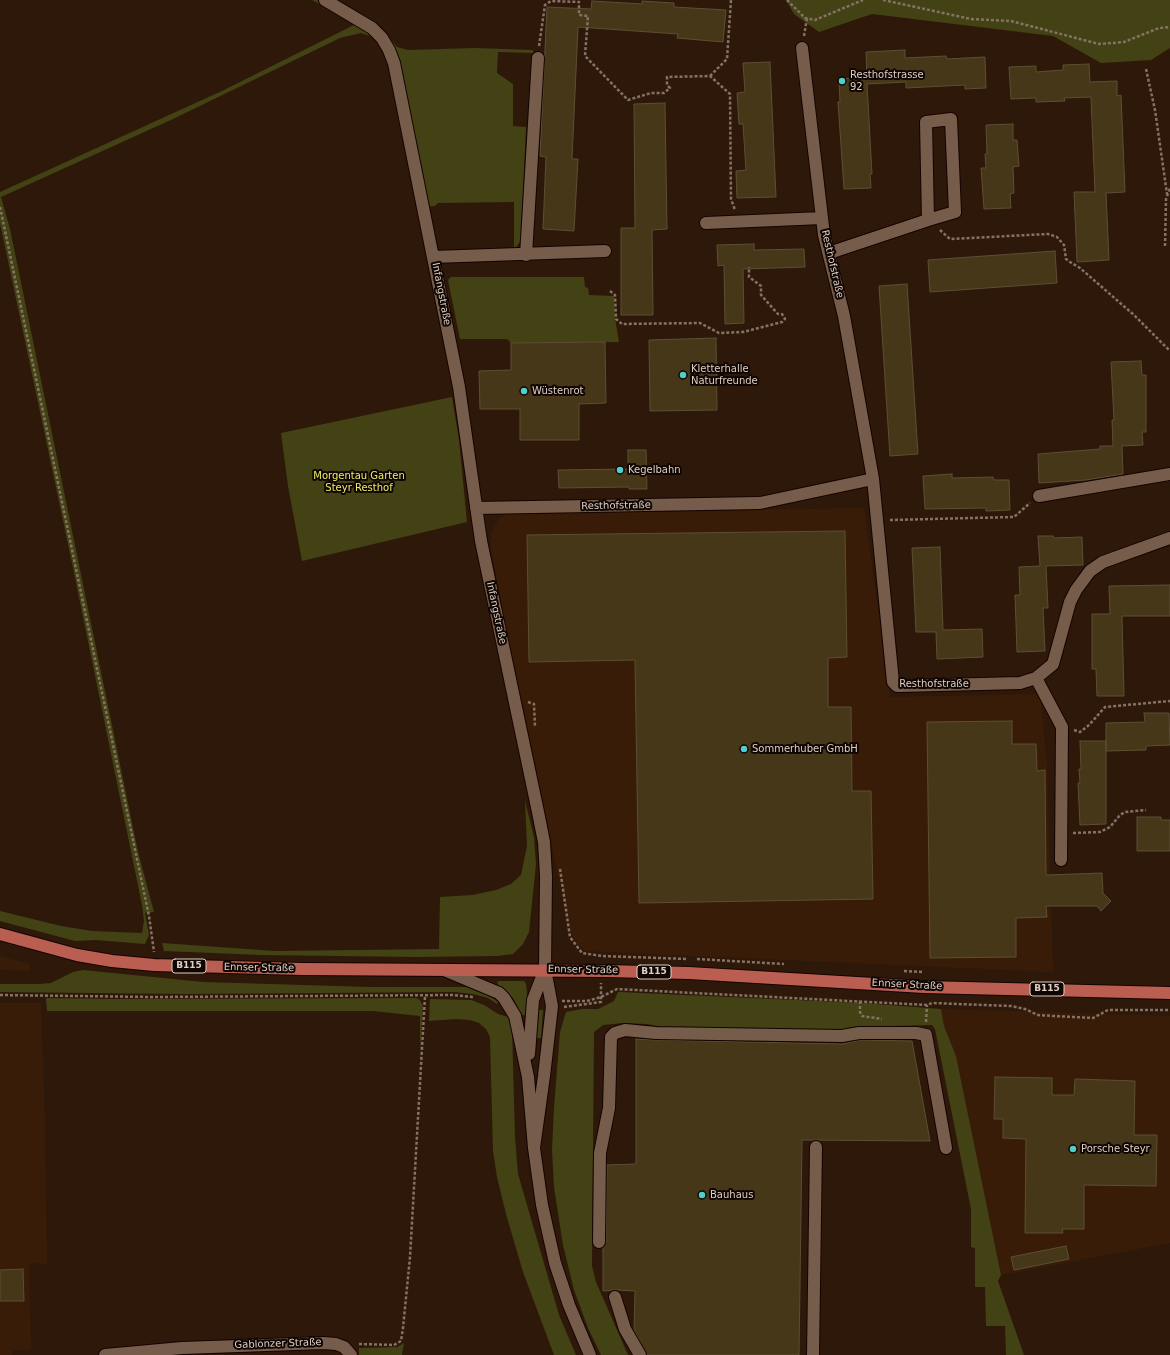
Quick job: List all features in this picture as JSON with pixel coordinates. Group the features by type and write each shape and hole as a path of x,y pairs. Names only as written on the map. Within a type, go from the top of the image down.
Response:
{"main road":[{"name":"Ennser Straße","path":"0,934 77,955 112,961 154,965 443,970 545,969 689,973 924,986 1170,993"}],"street":[{"name":"Infangstraße","path":"325,0 372,28 382,38 390,50 398,78 467,433 481,540 544,842 546,876 545,969"},
{"name":"Resthofstraße","path":"802,48 822,218 844,316 873,479 892,679 895,684 900,686 1020,683 1036,678 1053,664 1070,602 1076,590 1090,571 1103,562 1170,538"},
{"path":"526,255 538,58"},
{"path":"829,253 955,212 951,119 926,122 928,220"},
{"path":"706,223 822,218"},
{"name":"Infangstraße","path":"433,257 526,255 605,251"},
{"path":"1039,496 1170,474"},
{"name":"Resthofstraße","path":"476,508 760,503 873,479"},
{"path":"1036,678 1062,727 1061,860"},
{"path":"534,1148 544,1076 552,1000 545,969"},
{"path":"528,1077 532,1005 545,969"},
{"path":"443,970 490,989 504,998 518,1022 528,1077 534,1148 540,1194 556,1263 569,1306 590,1355"},
{"path":"599,1242 600,1153 609,1108 612,1037 615,1033 625,1030 656,1033 842,1036 859,1033 916,1033 926,1035 946,1148"},
{"path":"813,1355 816,1148"},
{"path":"615,1297 625,1329 640,1355"},
{"name":"Gablonzer Straße","path":"105,1355 234,1345 323,1342 336,1344 348,1351"}],"path":[{"path":"538,58 545,0"},
{"path":"710,76 727,59 731,0"},
{"path":"787,0 804,18 816,20 863,0"},
{"path":"883,0 971,19 1011,21 1099,44 1124,42 1160,28 1170,27"},
{"path":"545,5 551,1 579,1 579,16 588,16 584,56 628,100 651,93 664,93 670,88 667,85 667,77 710,76 730,94 731,199 740,222"},
{"path":"1146,69 1155,110 1167,194 1166,246"},
{"path":"1167,194 1170,188"},
{"path":"0,207 149,916 154,948 154,965"},
{"path":"928,220 950,239 1048,234 1057,237 1064,245 1066,259 1134,315 1170,351"},
{"path":"610,291 615,295 616,319 622,324 700,323 719,333 743,332 782,322 785,319 782,314 778,314 761,295 761,286 749,277 749,267"},
{"path":"877,520 1014,517 1039,496"},
{"path":"513,696 534,704 533,719 536,734"},
{"path":"1062,727 1080,732 1089,725 1105,707 1170,701"},
{"path":"1061,832 1100,832 1110,827 1120,815 1125,812 1146,810"},
{"path":"559,864 568,928 573,941 582,953 602,956 786,964"},
{"path":"900,971 924,972"},
{"path":"552,1000 587,1001 601,997 617,989 927,1005 1011,1006 1025,1009 1038,1015 1093,1018 1108,1010 1170,1010"},
{"path":"0,995 153,997 474,997"},
{"path":"348,1351 352,1344 394,1345 401,1341 410,1257 425,996"},
{"path":"926,1035 927,1005"}],"shaded area":[{"path":"864,508 890,697 1040,694 1047,766 1053,972 586,951 578,944 571,932 516,683 491,549 491,532 498,520 505,514"},
{"path":"0,956 30,964 29,971 0,970"},
{"path":"0,1003 41,1003 47,1264 29,1263 31,1350 13,1350 12,1355 0,1355"},
{"name":"Porsche Steyr","path":"941,1009 1170,1016 1170,1243 1001,1275 956,1056 944,1026"}],"green space":[{"path":"312,0 317,0 365,27 373,37 361,33 340,38 173,119 1,197 10,229 138,852 154,912 145,913 149,935 145,944 96,940 75,941 0,921 0,911 61,926 92,931 142,933 144,921 71,558 0,223 0,192 224,90 354,25 353,22"},
{"path":"786,0 1170,0 1170,48 1151,60 1101,63 1053,36 872,14 819,32 794,14"},
{"path":"378,25 397,47 408,50 475,48 533,50 533,53 498,52 497,73 513,84 513,126 526,127 521,237 520,242 514,250 514,202 438,203 435,206 427,207 400,73 376,27"},
{"path":"451,277 584,277 585,287 588,288 589,295 614,296 615,318 619,342 511,343 507,339 460,339 448,280"},
{"name":"Morgentau Garten Steyr Resthof","path":"452,397 459,440 467,522 302,561 288,486 281,433"},
{"path":"525,801 534,837 536,864 529,932 523,944 513,954 497,956 417,957 261,955 164,951 162,943 275,951 439,949 440,897 472,895 496,890 511,884 521,875 527,846"},
{"path":"83,970 203,982 370,987 466,987 487,994 498,1002 497,1004 488,998 473,994 454,992 185,994 0,992 0,984 51,983 73,972"},
{"path":"524,981 526,984 527,993 526,1015 522,1015 513,998 498,985 497,982"},
{"path":"618,992 863,1003 941,1009 944,1026 956,1056 1001,1275 998,1281 1024,1355 1006,1355 1005,1326 986,1326 985,1287 975,1287 975,1248 971,1247 971,1209 935,1029 932,1025 856,1027 843,1031 672,1029 647,1024 623,1023 603,1025 594,1032 592,1266 596,1282 628,1355 601,1355 588,1328 574,1290 563,1245 554,1187 552,1150 560,1032 566,1012 582,1009 598,1009 614,1001"},
{"path":"46,998 416,998 420,1000 423,1006 420,1053 420,1016 373,1011 47,1011"},
{"path":"430,999 471,1000 484,1005 498,1014 508,1017 512,1028 515,1137 518,1174 559,1315 576,1355 554,1355 523,1272 506,1214 497,1177 493,1151 490,1037 486,1029 479,1023 470,1020 456,1019 429,1021"},
{"path":"539,1010 543,1010 541,1038 536,1038"},
{"path":"404,1343 402,1355 359,1355 359,1348 397,1347"}],"building":[{"path":"592,1 642,4 642,1 674,3 674,7 726,10 723,42 677,38 678,34 578,27 572,159 578,159 574,231 543,229 546,157 540,156 547,7 591,9"},
{"path":"905,50 905,58 946,56 947,59 985,57 986,88 965,89 965,85 906,88 906,82 867,84 872,174 870,174 871,188 844,189 838,102 840,102 839,79 867,77 866,52"},
{"path":"770,62 776,197 737,198 736,171 746,170 743,124 739,124 737,93 745,92 743,63"},
{"path":"1089,64 1090,82 1117,81 1117,96 1121,95 1125,192 1106,193 1109,260 1077,262 1074,192 1095,192 1091,97 1064,98 1065,101 1036,102 1036,98 1011,99 1009,67 1036,66 1036,72 1063,70 1063,65"},
{"path":"665,103 667,229 652,230 653,315 621,315 621,228 635,228 634,104"},
{"path":"1013,124 1013,140 1017,140 1019,166 1013,167 1014,193 1010,194 1011,208 984,209 981,168 986,168 986,125"},
{"path":"754,244 754,250 804,249 805,267 743,269 744,323 725,324 724,265 718,266 717,245"},
{"path":"1055,251 1057,283 930,292 928,260"},
{"path":"907,284 918,454 890,456 879,286"},
{"name":"Kletterhalle Naturfreunde","path":"716,338 717,410 650,411 649,340"},
{"path":"605,342 606,403 579,404 579,440 520,440 520,409 480,409 479,371 511,370 511,343"},
{"path":"1141,361 1142,375 1146,375 1146,432 1142,432 1143,445 1122,446 1123,474 1086,480 1039,483 1038,454 1100,449 1100,446 1113,446 1112,420 1114,420 1111,362"},
{"name":"Kegelbahn","path":"628,450 646,450 647,489 629,489 629,487 559,488 558,470 628,469"},
{"path":"952,474 952,478 993,477 994,480 1009,480 1010,510 986,511 986,508 925,509 923,476"},
{"name":"Sommerhuber GmbH","path":"845,531 847,657 828,658 828,707 851,707 852,791 871,791 873,899 639,903 635,660 529,662 527,535"},
{"path":"1038,536 1053,536 1054,538 1082,537 1083,565 1046,566 1048,608 1043,608 1045,651 1017,652 1015,595 1020,595 1019,567 1040,566"},
{"path":"940,547 943,630 982,629 983,657 937,659 936,632 916,632 912,548"},
{"path":"1170,585 1170,616 1122,616 1124,696 1097,696 1096,669 1092,669 1092,614 1110,614 1109,586"},
{"path":"1144,713 1169,713 1170,745 1146,746 1146,750 1106,751 1106,723 1145,722"},
{"path":"1012,721 1012,744 1036,744 1037,771 1045,770 1046,875 1102,873 1103,893 1111,901 1101,911 1097,906 1046,906 1047,917 1016,918 1016,957 930,958 927,722"},
{"path":"1080,741 1106,741 1106,824 1080,825 1078,783 1080,783 1079,769 1081,769"},
{"path":"1137,817 1161,817 1161,820 1170,820 1170,851 1137,851"},
{"name":"Bauhaus","path":"636,1039 842,1044 860,1040 912,1041 930,1141 802,1140 799,1355 647,1355 634,1330 635,1291 603,1291 603,1248 606,1242 607,1165 636,1164"},
{"path":"995,1077 1052,1078 1052,1095 1074,1095 1075,1079 1135,1081 1134,1135 1157,1135 1156,1186 1084,1185 1084,1229 1062,1229 1063,1233 1025,1233 1026,1139 1003,1138 1003,1119 994,1119"},
{"path":"1066,1246 1069,1259 1014,1270 1011,1257"},
{"path":"23,1269 24,1301 0,1301 0,1270"}],"place":[{"name":"Resthofstrasse 92","path":"842,81"},
{"name":"Kletterhalle Naturfreunde","path":"683,375"},
{"name":"Wüstenrot","path":"524,391"},
{"name":"Kegelbahn","path":"620,470"},
{"name":"Sommerhuber GmbH","path":"744,749"},
{"name":"Porsche Steyr","path":"1073,1149"},
{"name":"Bauhaus","path":"702,1195"}]}
